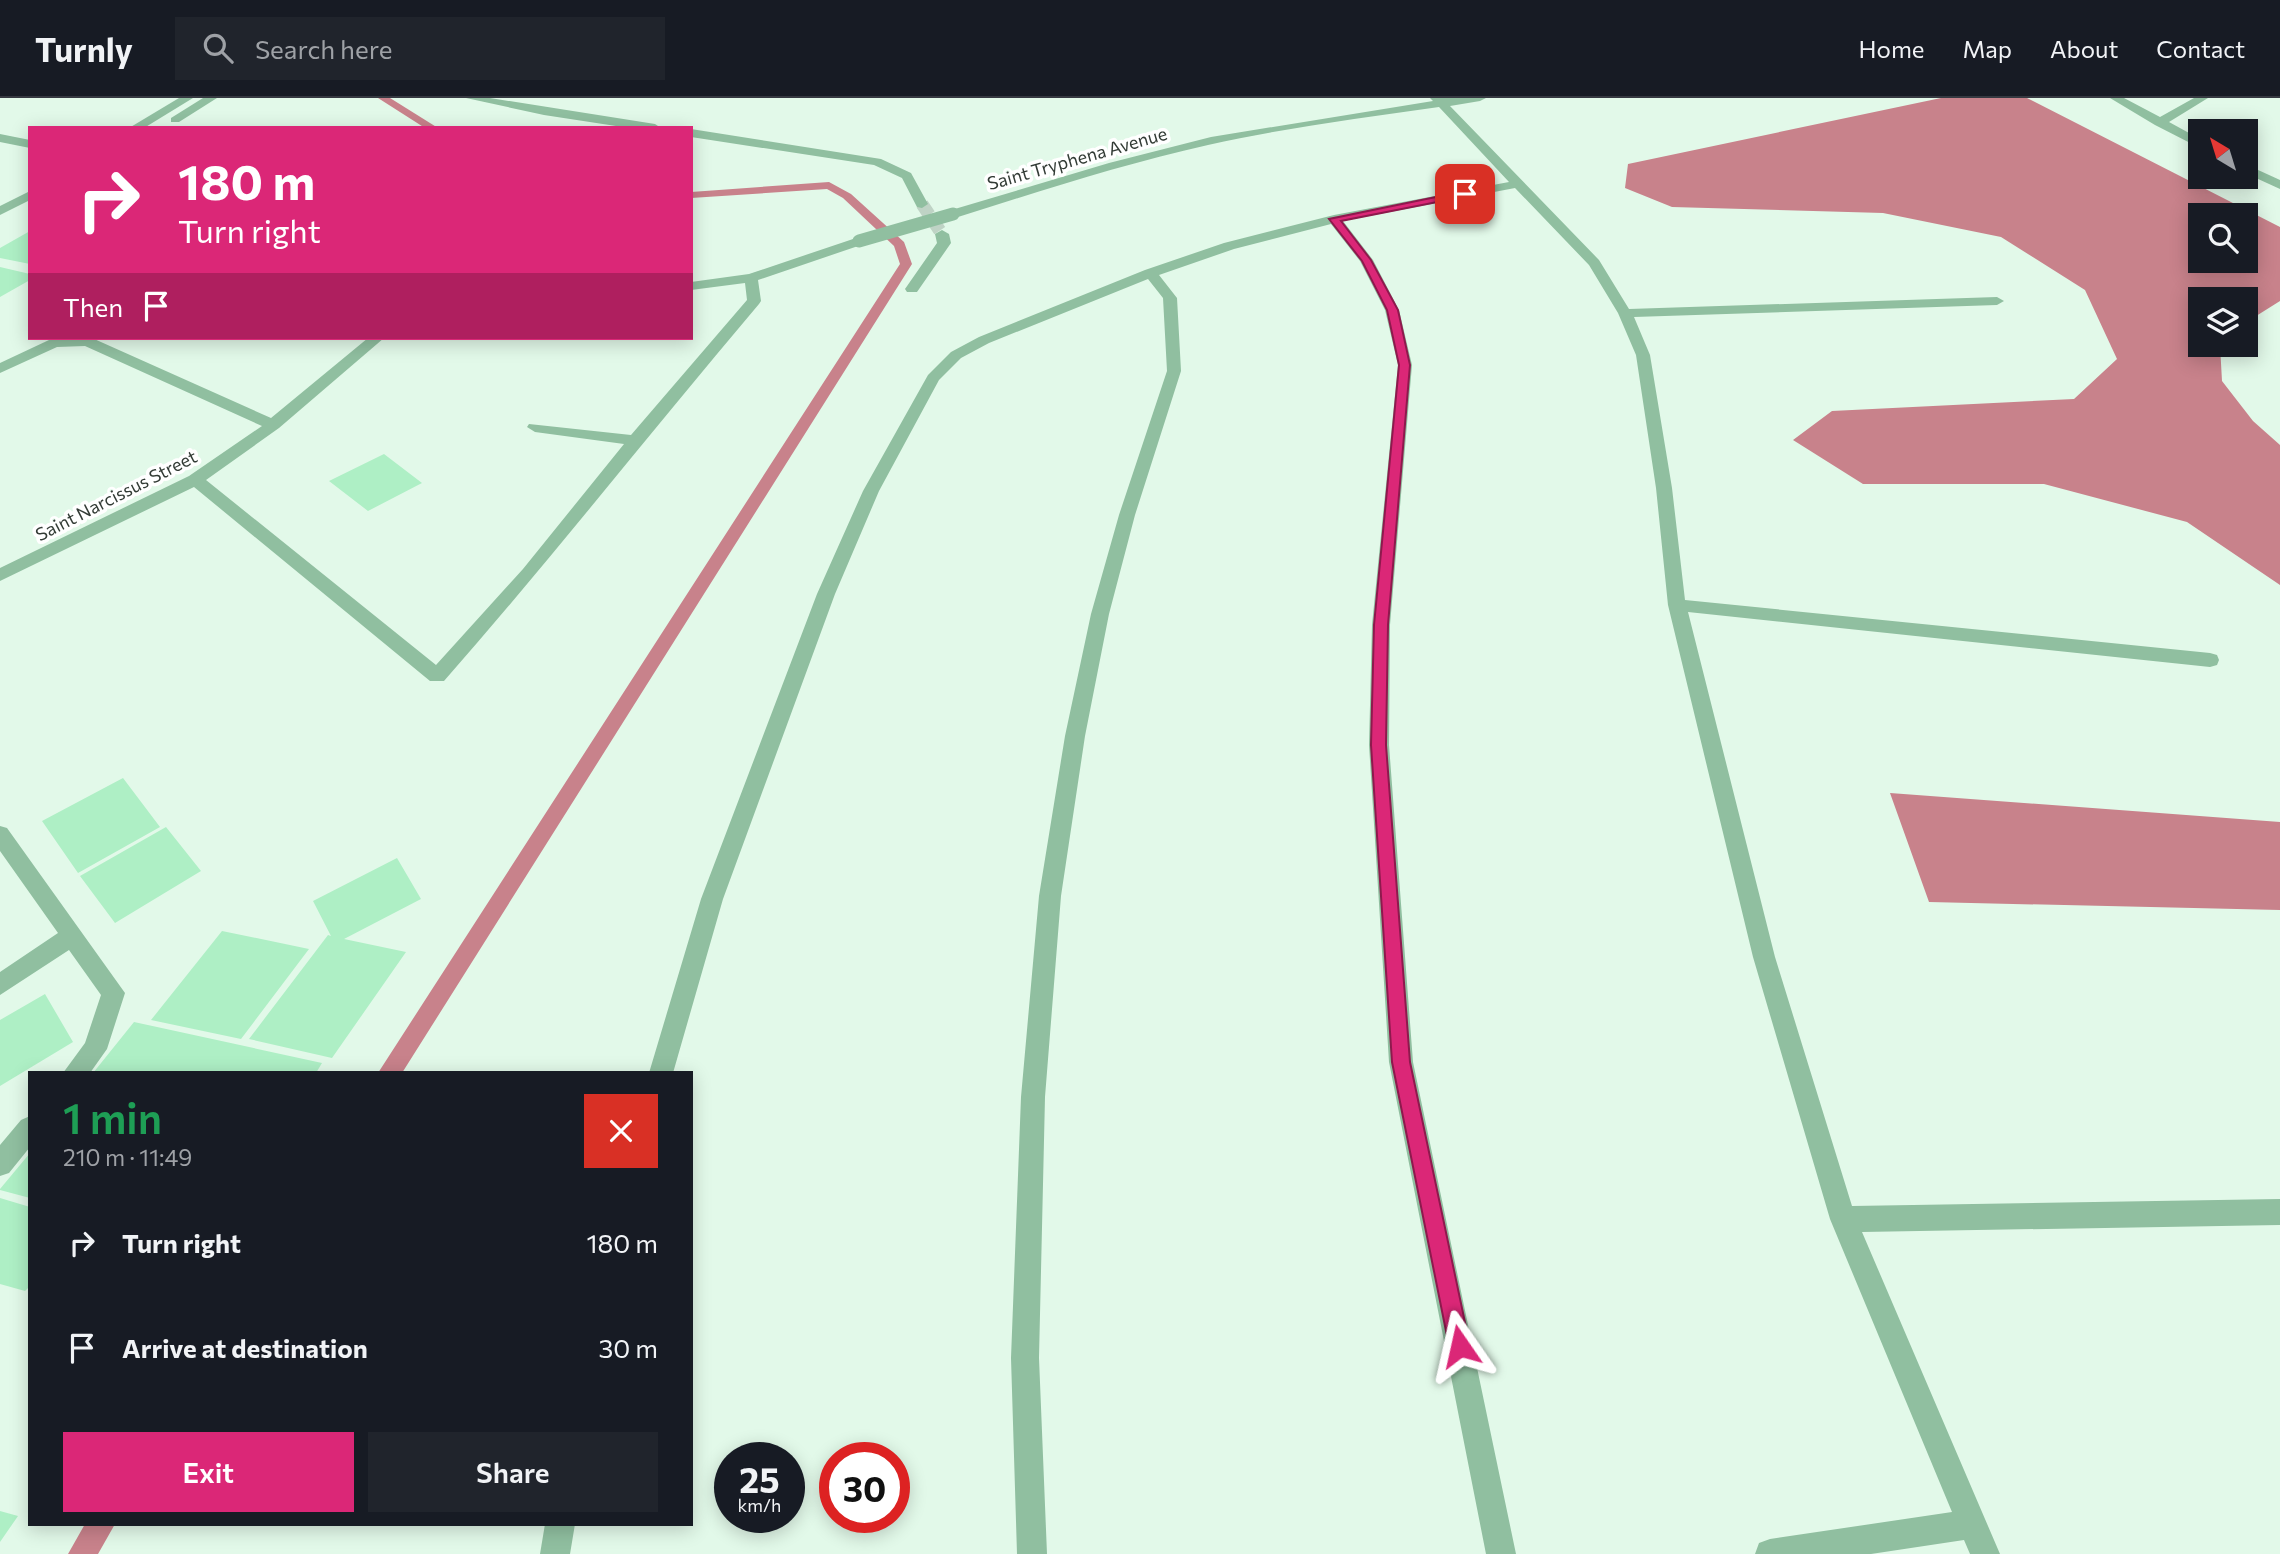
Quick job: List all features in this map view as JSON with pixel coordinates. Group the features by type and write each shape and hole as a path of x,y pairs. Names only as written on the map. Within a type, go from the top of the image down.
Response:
{"street":[{"path":"138,126 187,98"},
{"path":"164,126 211,98"},
{"path":"472,98 641,126"},
{"name":"Saint Tryphena Avenue","path":"693,286 751,278 859,241 1112,166 1209,142 1308,122 1439,101 1480,98"},
{"path":"2116,98 2188,138"},
{"path":"2159,123 2202,98"},
{"path":"1439,101 1594,262 1625,313 1643,355 1664,488 1677,605 1764,957 1843,1219 1970,1524 1985,1554"},
{"path":"693,133 835,153 877,162 907,176 922,204"},
{"path":"0,138 28,144"},
{"path":"2258,174 2280,185"},
{"path":"662,1071 712,899 826,594 871,491 933,378 956,355 984,340 1150,273 1229,246 1334,219 1517,184"},
{"path":"0,211 28,196"},
{"path":"1334,219 1366,260 1392,310 1405,365 1381,625 1379,745 1401,1062 1501,1554"},
{"path":"912,289 944,243 942,234"},
{"path":"1032,1554 1025,1358 1033,1097 1050,896 1076,736 1100,614 1127,514 1174,371 1170,298 1150,273"},
{"path":"195,480 437,676 529,573 635,440 754,301 751,278"},
{"path":"1625,313 1997,301"},
{"name":"Saint Narcissus Street","path":"0,575 195,480 273,425 375,340"},
{"path":"0,369 54,343 87,341 273,425"},
{"path":"535,427 635,440"},
{"path":"1677,605 2210,660"},
{"path":"0,834 113,993 95,1049 77,1071"},
{"path":"0,985 73,935"},
{"path":"0,1164 28,1130"},
{"path":"1843,1219 2280,1212"},
{"path":"1770,1554 1970,1524"},
{"path":"555,1554 560,1526"}],"shaded area":[{"path":"1941,98 2027,98 2188,180 2188,189 2205,189 2233,203 2188,203 2188,273 2258,273 2258,216 2280,227 2280,301 2258,315 2258,287 2188,287 2188,357 2221,357 2222,381 2253,421 2280,445 2280,585 2187,522 2044,484 1863,484 1793,440 1832,411 2074,399 2117,359 2085,290 2001,237 1883,213 1672,207 1625,188 1628,164"},
{"path":"1890,793 2280,822 2280,910 1929,902"}],"building":[{"path":"28,232 28,264 0,258 0,248"},
{"path":"0,267 28,274 28,281 0,297"},
{"path":"384,454 422,483 368,511 329,481"},
{"path":"123,778 160,827 78,873 42,821"},
{"path":"166,827 201,871 115,923 80,876"},
{"path":"397,858 421,899 344,939 406,952 332,1058 249,1039 328,935 331,936 313,901"},
{"path":"222,931 309,949 241,1039 151,1020"},
{"path":"45,994 73,1042 0,1086 0,1020"},
{"path":"134,1022 322,1063 317,1071 95,1071"},
{"path":"28,1155 28,1197 0,1189"},
{"path":"0,1198 28,1206 28,1288 25,1291 0,1284"},
{"path":"0,1511 18,1516 0,1542"}],"waterway":[{"path":"383,98 430,126"},
{"path":"390,1071 906,264 900,245 847,196 829,185 693,195"},
{"path":"82,1554 100,1526"}],"tunnel":[{"path":"922,204 942,234"}],"route":[{"path":"1460,1346 1401,1062 1379,745 1381,625 1405,365 1392,310 1366,260 1334,219 1465,194"}]}
